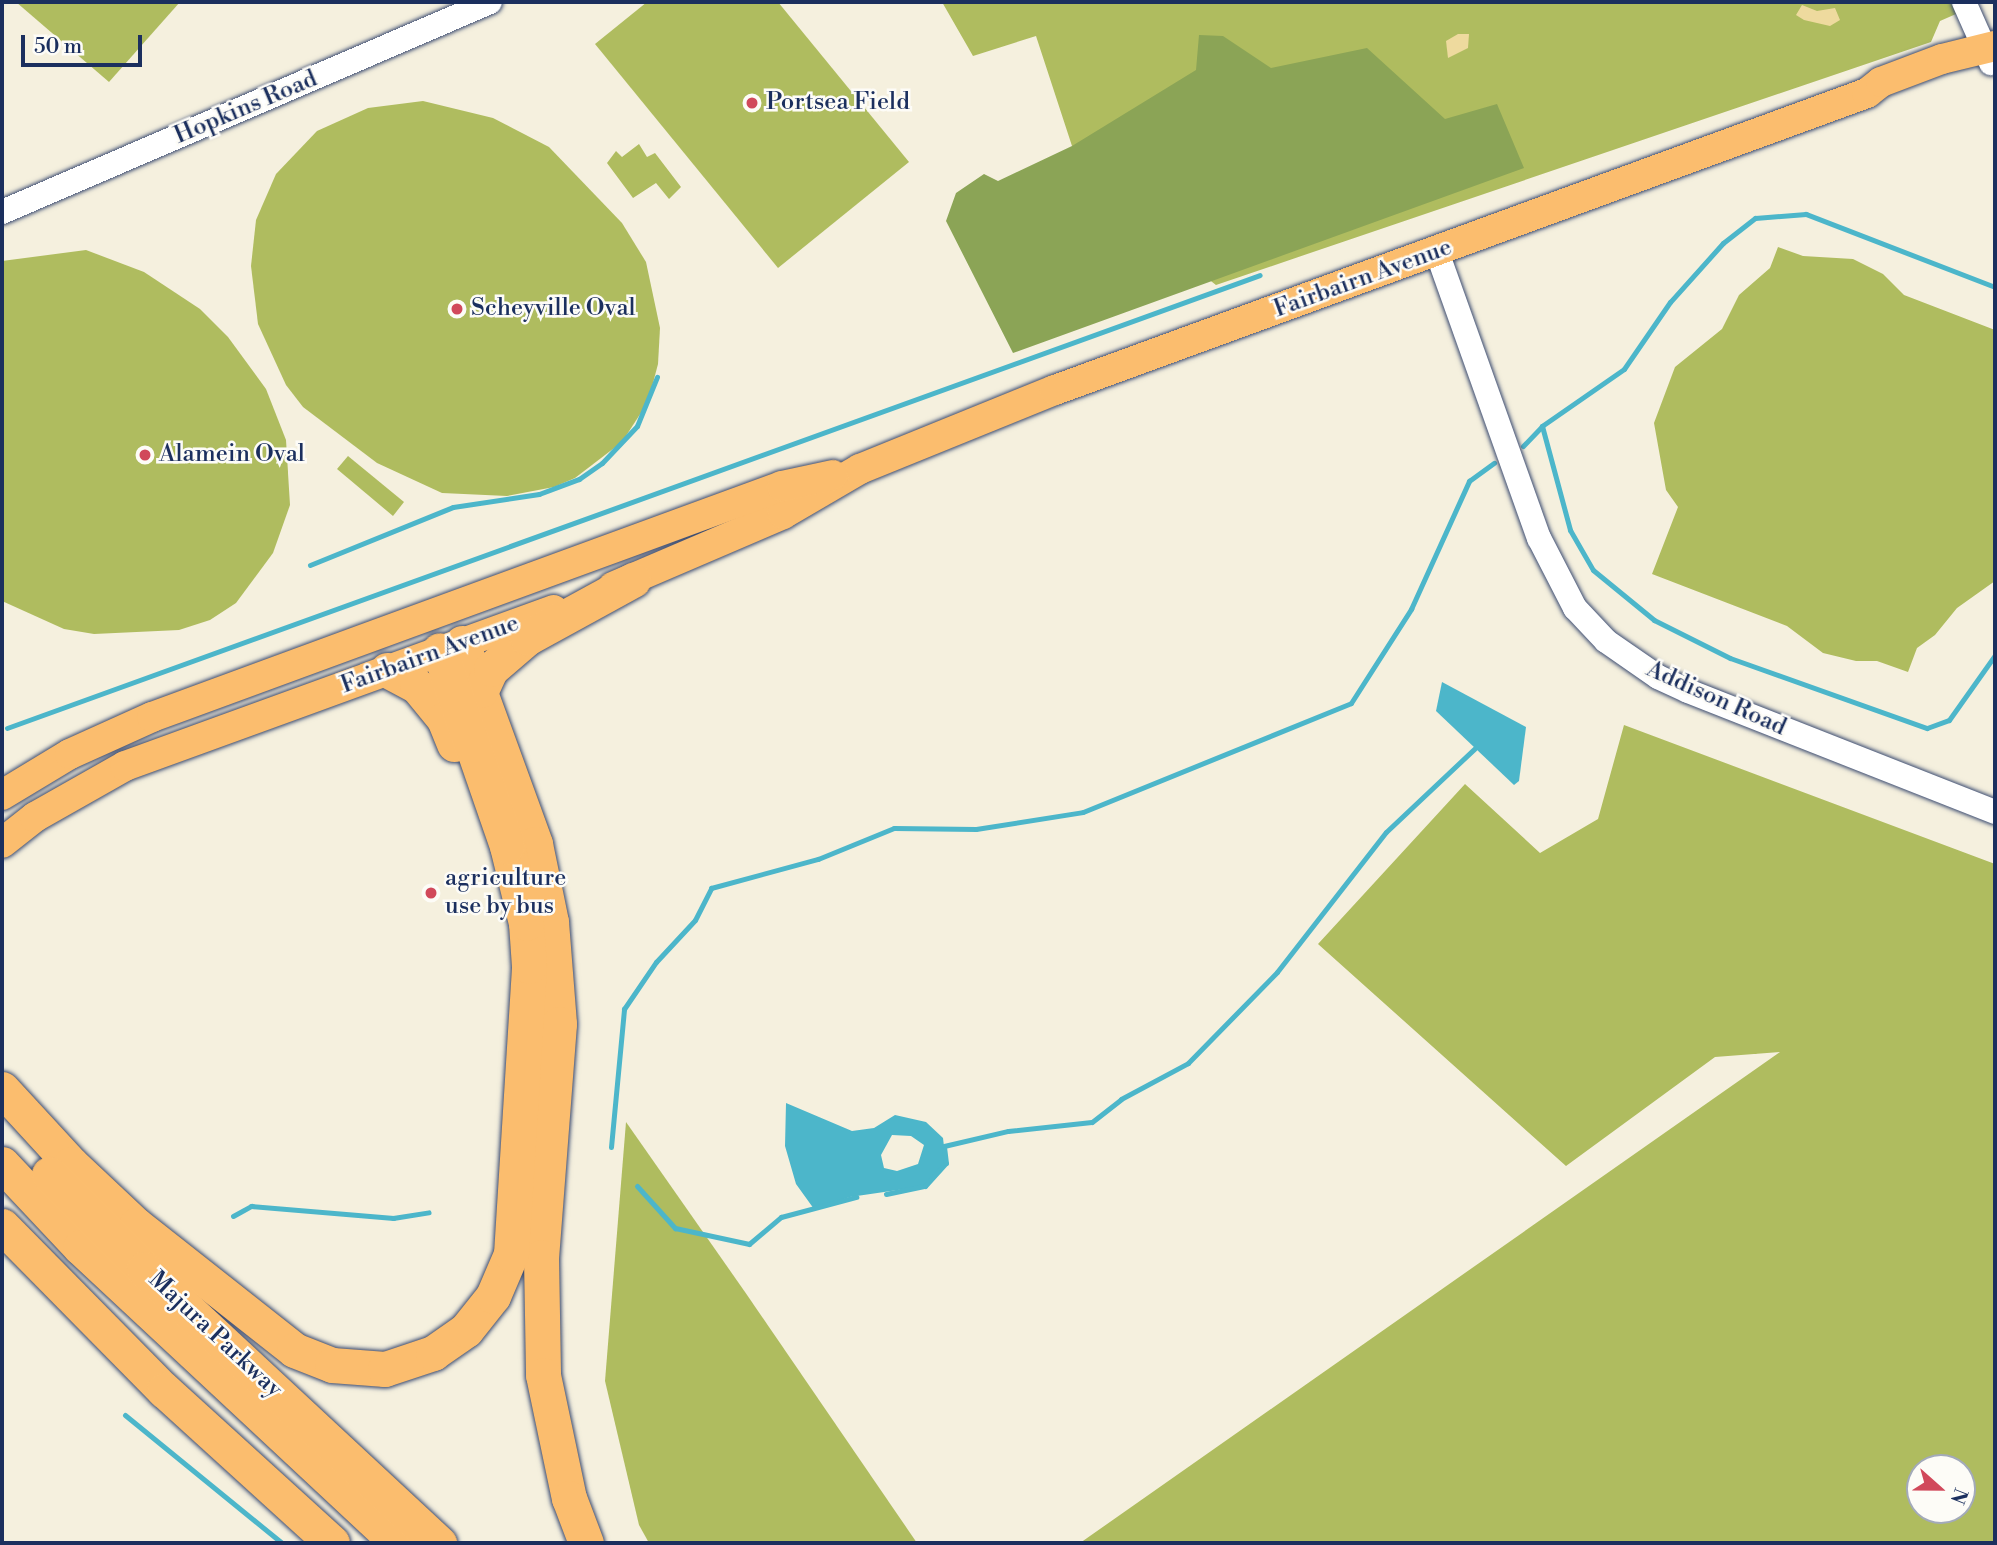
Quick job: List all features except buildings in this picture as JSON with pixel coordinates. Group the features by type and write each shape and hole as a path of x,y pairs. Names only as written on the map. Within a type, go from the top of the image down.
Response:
{"highway":[{"path":"481,690 496,664 527,638 633,580"},
{"path":"450,647 481,690 535,844 551,922 559,1024 541,1257 542,1375 569,1497 586,1543"},
{"path":"2,1088 121,1211 273,1337 311,1359 354,1369 385,1369 417,1360 449,1344 480,1315 510,1254 529,1027 526,923 507,846 450,647"},
{"path":"387,670 412,681 447,726 495,860 526,923"},
{"name":"Majura Parkway","path":"2,1118 108,1234 439,1543"},
{"name":"Majura Parkway","path":"2,1164 80,1247 397,1543"},
{"path":"4,1230 184,1409 332,1543"}],"main road":[{"name":"Fairbairn Avenue","path":"2,843 35,817 125,766 633,580 783,514 860,469 1055,390 1867,93 1881,82 1942,59 1992,50"},
{"name":"Fairbairn Avenue","path":"1867,93 1883,94 1992,50"},
{"name":"Fairbairn Avenue","path":"2,795 70,754 152,717 782,486 860,469"},
{"path":"438,613 450,647"}],"street":[{"name":"Hopkins Road","path":"2,212 490,2"},
{"path":"1964,2 1992,50"},
{"path":"1942,59 1959,36 1964,2"},
{"name":"Addison Road","path":"1437,252 1539,538 1575,608 1606,641 1688,691 1995,812"}],"green space":[{"path":"16,2 180,2 109,82"},
{"name":"Portsea Field","path":"647,2 778,2 909,162 778,268 595,44"},
{"path":"942,2 1954,2 1956,14 1940,21 1931,42 1216,285 1126,215 1072,146 1036,36 973,56"},
{"path":"1199,35 1223,36 1271,68 1367,48 1445,119 1497,104 1524,168 1013,353 946,221 956,193 984,174 998,181 1072,146 1196,70"},
{"name":"Scheyville Oval","path":"423,101 493,118 549,147 622,223 646,262 660,328 658,364 648,402 622,442 575,478 554,487 507,496 442,493 377,463 303,407 286,385 258,324 251,266 256,220 276,174 317,131 368,108"},
{"path":"639,144 647,157 655,153 681,187 669,199 656,183 633,198 607,163 616,151 622,157"},
{"path":"1778,247 1803,256 1853,259 1883,274 1904,295 1995,330 1995,581 1957,608 1935,635 1917,648 1908,672 1877,661 1856,661 1823,653 1787,626 1652,574 1678,507 1666,490 1654,423 1675,367 1722,329 1739,295 1770,268"},
{"name":"Alamein Oval","path":"86,250 144,272 200,309 228,337 266,389 286,440 290,505 273,553 236,603 210,620 179,630 94,634 64,629 2,601 2,261"},
{"path":"348,456 404,502 393,516 337,469"},
{"path":"1624,725 1995,864 1995,1543 1080,1543 1780,1052 1715,1057 1566,1166 1318,944 1465,784 1540,853 1598,819"},
{"path":"626,1122 917,1543 649,1543 639,1525 605,1381"}],"sand":[{"path":"1802,5 1817,11 1835,8 1840,20 1830,26 1804,20 1796,15"},
{"path":"1458,34 1469,34 1468,48 1448,58 1446,41"}],"water":[{"path":"1442,682 1526,727 1519,781 1514,785 1436,711"},
{"path":"786,1103 852,1131 874,1128 895,1115 926,1122 943,1138 946,1163 925,1186 850,1197 814,1209 796,1184 785,1146","holes":["892,1135 911,1136 924,1145 918,1164 897,1171 884,1168 881,1155"]}],"waterway":[{"path":"1995,287 1806,214 1755,218 1723,243 1670,302 1624,369 1542,426 1570,530 1593,570 1654,620 1730,658 1927,728 1949,720 1995,655"},
{"path":"7,728 1260,275"},
{"path":"310,565 453,507 539,494 579,479 602,463 637,426 657,377"},
{"path":"1523,446 1542,426"},
{"path":"611,1147 624,1009 656,962 695,920 711,888 818,859 894,828 976,829 1083,812 1351,703 1411,609 1469,481 1494,463"},
{"path":"886,1194 925,1186 946,1163 944,1146 1008,1131 1092,1122 1121,1099 1188,1063 1277,972 1386,832 1475,748"},
{"path":"637,1186 675,1228 749,1244 781,1217 856,1197"},
{"path":"233,1216 251,1206 393,1218 429,1212"},
{"path":"125,1415 282,1543"}],"place":[{"name":"Portsea Field","path":"752,103"},
{"name":"Scheyville Oval","path":"457,309"},
{"name":"Alamein Oval","path":"145,455"},
{"name":"agriculture use by bus","path":"431,893"}]}
